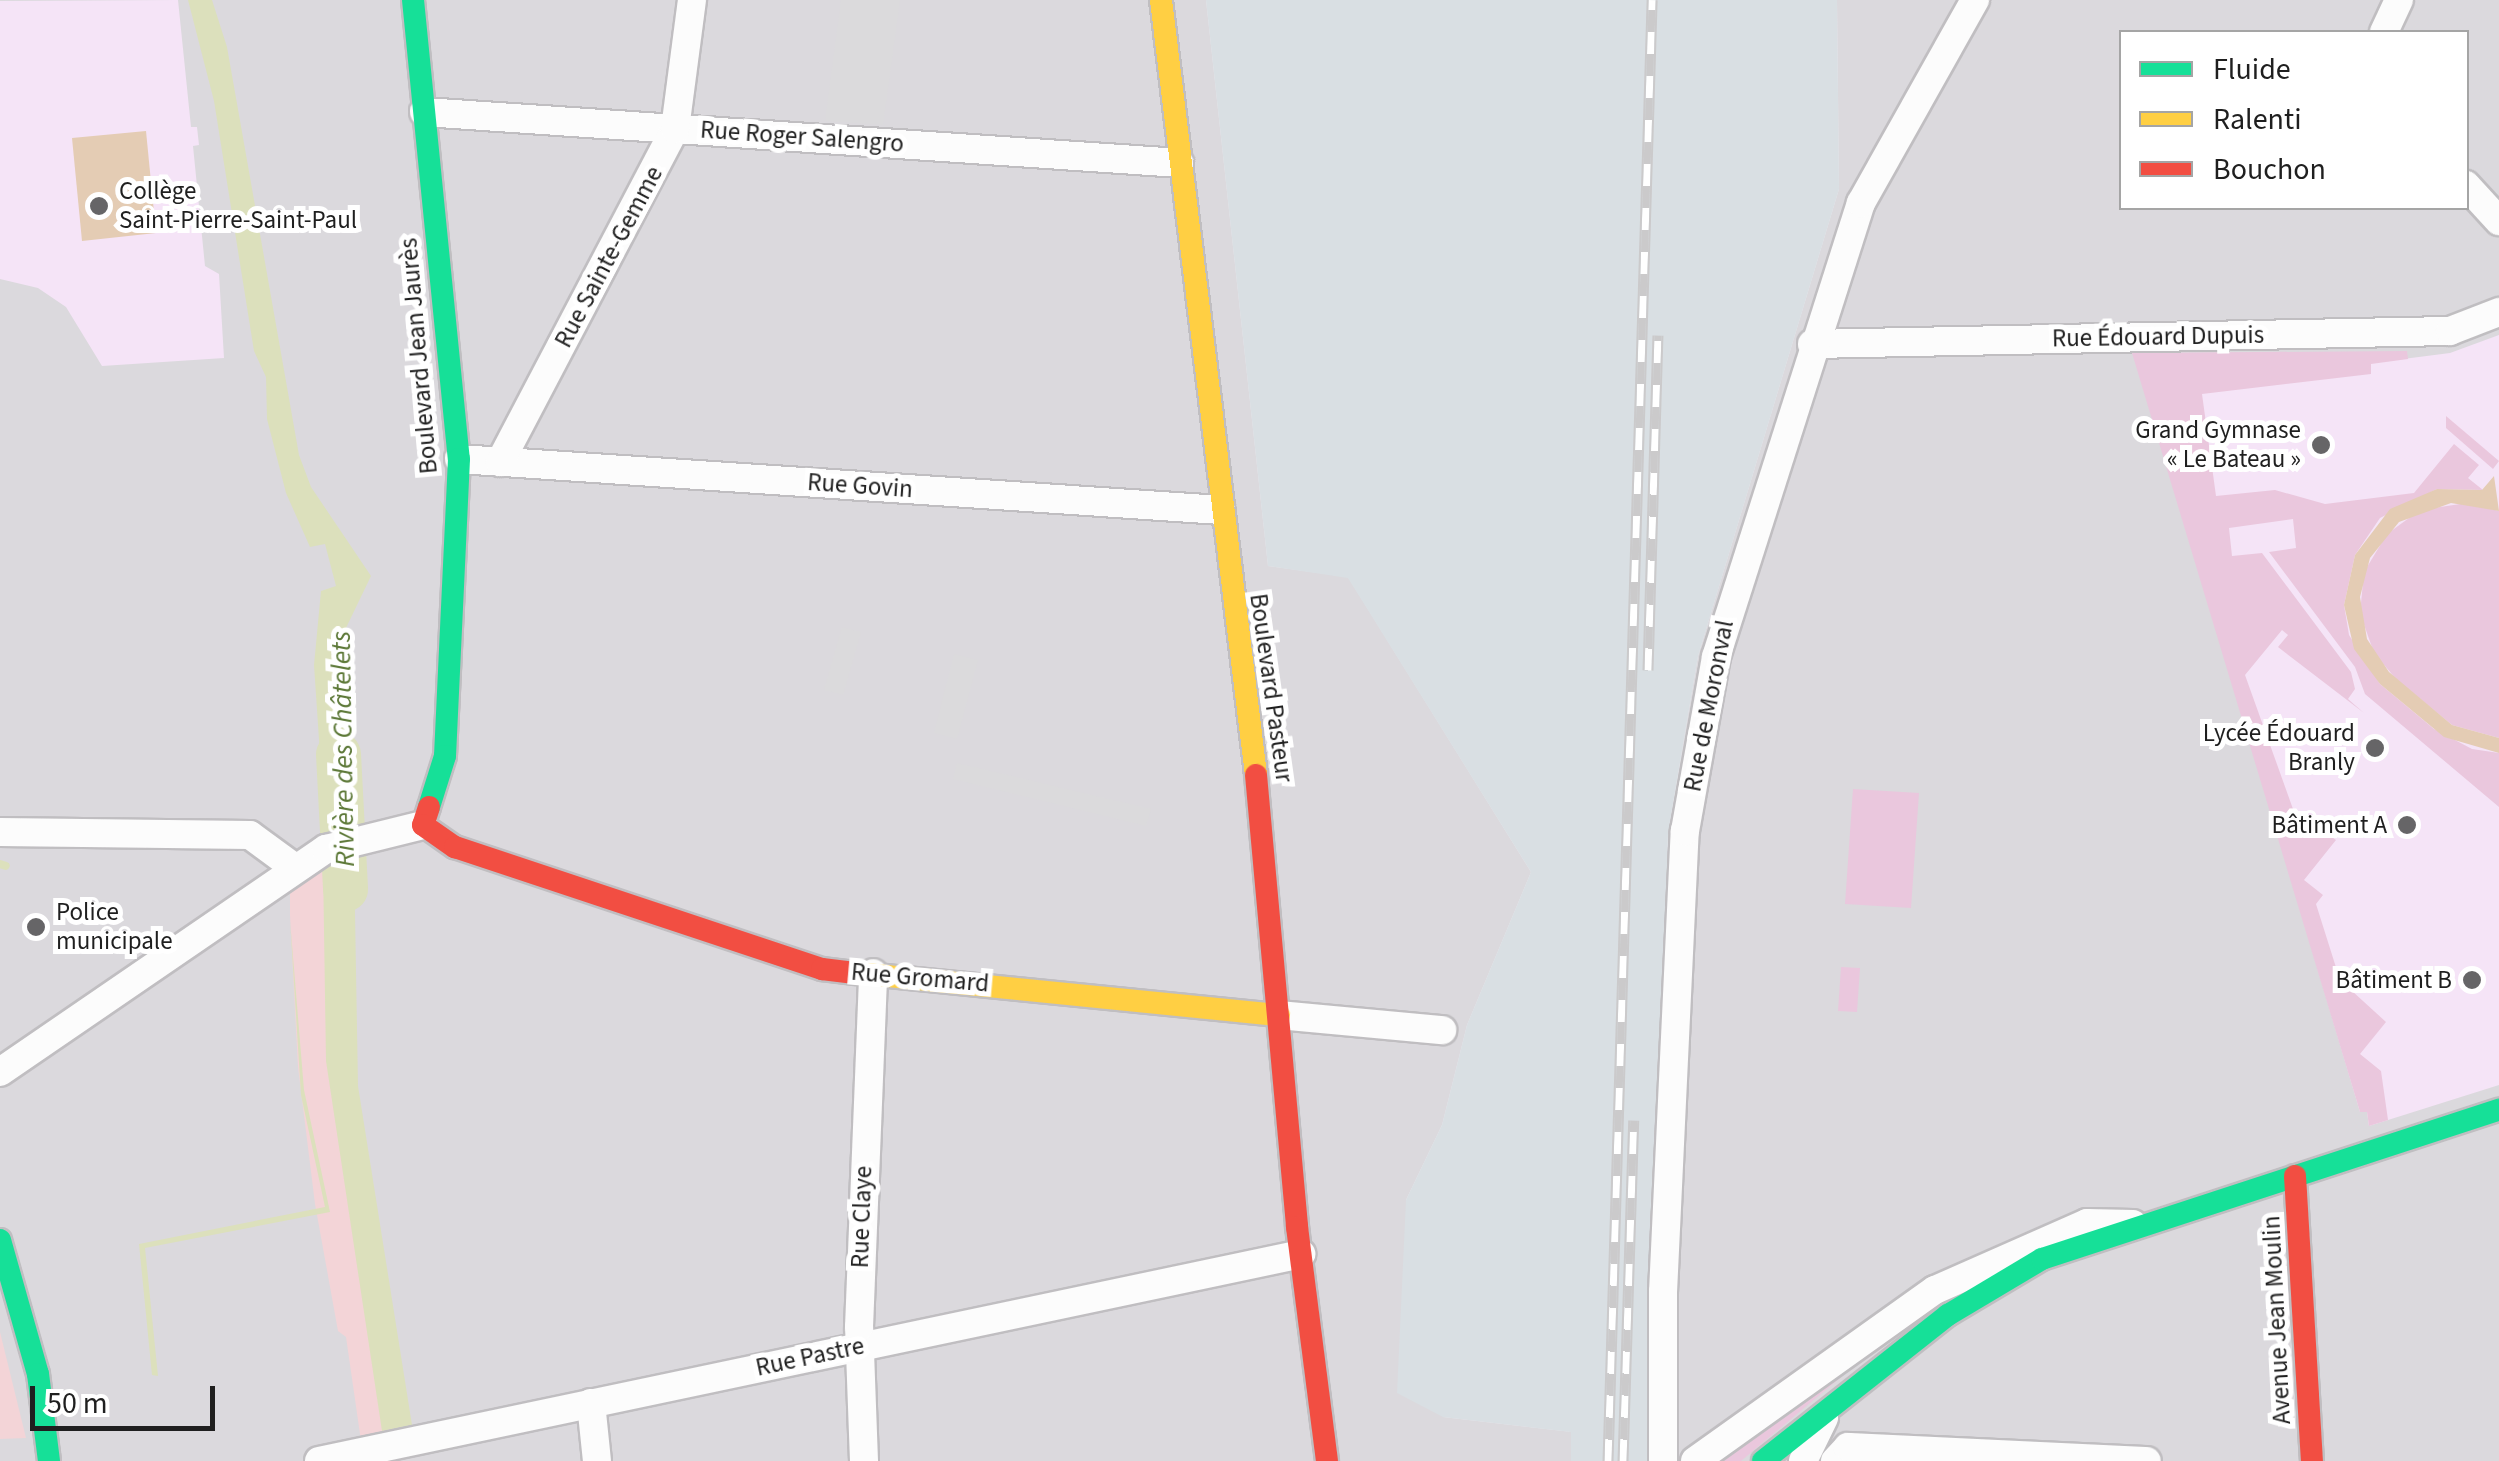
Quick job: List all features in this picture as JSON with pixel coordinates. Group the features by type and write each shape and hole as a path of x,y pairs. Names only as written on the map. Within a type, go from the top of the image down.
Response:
{"main road":[{"name":"Boulevard Jean Jaurès","path":"413,0 459,459 445,756 423,825"},
{"name":"Boulevard Pasteur","path":"1161,0 1327,1461"},
{"name":"Rue Gromard","path":"423,825 455,847 822,969 1279,1014"},
{"path":"1763,1461 1980,1293 2042,1259 2139,1224 2499,1110"},
{"name":"Avenue Jean Moulin","path":"2295,1176 2312,1461"},
{"path":"0,1240 38,1374 49,1461"},
{"name":"Boulevard Pasteur","path":"1318,1461 1320,1384"}],"street":[{"name":"Rue Sainte-Gemme","path":"500,462 675,129 692,0"},
{"name":"Rue de Moronval","path":"1663,1461 1664,1263 1685,831 1725,623 1860,203 1974,0"},
{"path":"2385,30 2399,0"},
{"name":"Rue Roger Salengro","path":"424,112 1179,163"},
{"path":"2469,189 2499,221"},
{"name":"Rue Édouard Dupuis","path":"1812,344 2450,331 2499,312"},
{"path":"459,459 500,462"},
{"name":"Rue Govin","path":"500,462 1220,510"},
{"path":"0,1072 326,849 362,835 423,825"},
{"path":"0,832 250,836 294,868"},
{"name":"Rue Claye","path":"864,1461 860,1346 873,973"},
{"name":"Rue Gromard","path":"1279,1014 1442,1030"},
{"path":"1695,1461 1935,1290 2087,1223 2139,1224"},
{"name":"Rue Pastre","path":"319,1461 1301,1254"},
{"path":"591,1402 597,1461"},
{"path":"1803,1461 1828,1412"},
{"path":"1842,1454 2146,1461"}],"shaded area":[{"path":"0,0 1206,0 1268,566 1348,577 1531,872 1467,1025 1442,1125 1406,1200 1443,1417 1572,1432 1571,1461 0,1461"},
{"name":"Collège Saint-Pierre-Saint-Paul","path":"178,0 191,127 197,127 199,145 193,146 205,266 219,274 224,358 102,366 66,307 38,288 0,279 0,1"},
{"path":"841,0 900,0 883,125 825,121"},
{"path":"1206,0 1837,0 1839,189 1698,656 1668,833 1650,1461 1571,1461 1571,1432 1443,1417 1397,1393 1406,1200 1442,1125 1467,1025 1531,872 1348,578 1268,566"},
{"path":"1837,0 2499,0 2499,1461 1650,1461 1668,833 1698,656 1839,189"},
{"path":"146,131 156,233 82,241 72,138"},
{"name":"Lycée Édouard Branly","path":"2499,335 2499,1085 2369,1126 2367,1112 2360,1112 2152,410 2169,405 2183,387 2450,353"},
{"path":"2407,351 2408,359 2371,364 2371,374 2202,394 2216,496 2275,490 2325,504 2414,493 2454,444 2479,465 2468,478 2483,490 2437,489 2380,518 2355,555 2344,605 2349,635 2380,684 2434,729 2472,749 2499,753 2499,807 2365,694 2355,667 2269,552 2296,548 2293,519 2229,528 2232,556 2262,553 2351,672 2355,689 2348,699 2364,713 2278,647 2288,635 2282,630 2245,675 2293,809 2336,840 2304,880 2323,895 2316,904 2340,980 2386,1022 2360,1054 2381,1071 2388,1120 2369,1126 2367,1112 2360,1112 2132,353"},
{"path":"2446,416 2499,461 2493,469 2446,428"},
{"path":"2494,476 2499,511 2451,503 2399,522 2370,558 2360,597 2367,639 2389,672 2452,725 2499,738 2499,753 2444,737 2380,684 2354,649 2344,605 2355,555 2390,509 2437,489 2482,490"},
{"path":"2467,503 2499,511 2499,738 2452,725 2396,679 2374,653 2360,613 2364,572 2387,534 2420,510"},
{"path":"842,627 861,632 843,695 824,690"},
{"path":"954,654 978,660 957,739 934,733"},
{"path":"957,763 1151,809 1146,826 953,779"},
{"path":"1853,789 1919,793 1911,908 1845,904"},
{"path":"338,852 333,1039 393,1434 361,1441 346,1337 338,1331 315,1204 298,1067 290,915 290,880"},
{"path":"1841,967 1860,968 1857,1012 1838,1011"},
{"path":"1923,1308 1741,1461 1719,1461 1819,1388"},
{"path":"0,1332 26,1438 0,1439"}],"water":[{"path":"188,0 212,0 227,47 299,455 311,487 371,576 345,630 353,814 324,814 314,665 321,591 336,586 325,544 310,547 286,493 267,419 266,377 254,351 214,101"},
{"path":"354,854 358,1086 412,1425 382,1431 326,1061 323,865"},
{"path":"290,920 304,1090 330,1212 145,1248 158,1376 152,1375 139,1244 325,1207 301,1095"}],"waterway":[{"name":"Rivière des Châtelets","path":"338,754 345,889"},
{"path":"0,864 6,866"}],"railway":[{"path":"1608,1461 1652,0"},
{"path":"1648,670 1658,335"},
{"path":"1623,1461 1634,1120"}],"traffic: fast":[{"path":"413,0 459,459 445,756 429,807"},
{"path":"1763,1461 1948,1315 2042,1259 2499,1110"},
{"path":"0,1240 38,1374 49,1461"}],"traffic: slow":[{"path":"1161,0 1256,775"},
{"path":"857,973 1279,1015"}],"traffic: jam":[{"path":"1256,775 1297,1227 1327,1461"},
{"path":"429,807 423,825 455,847 822,969 857,973"},
{"path":"2295,1176 2312,1461"}],"place":[{"name":"Collège Saint-Pierre-Saint-Paul","path":"99,206"},
{"name":"Grand Gymnase « Le Bateau »","path":"2321,445"},
{"name":"Lycée Édouard Branly","path":"2375,748"},
{"name":"Bâtiment A","path":"2407,825"},
{"name":"Police municipale","path":"36,927"},
{"name":"Bâtiment B","path":"2472,980"}]}
